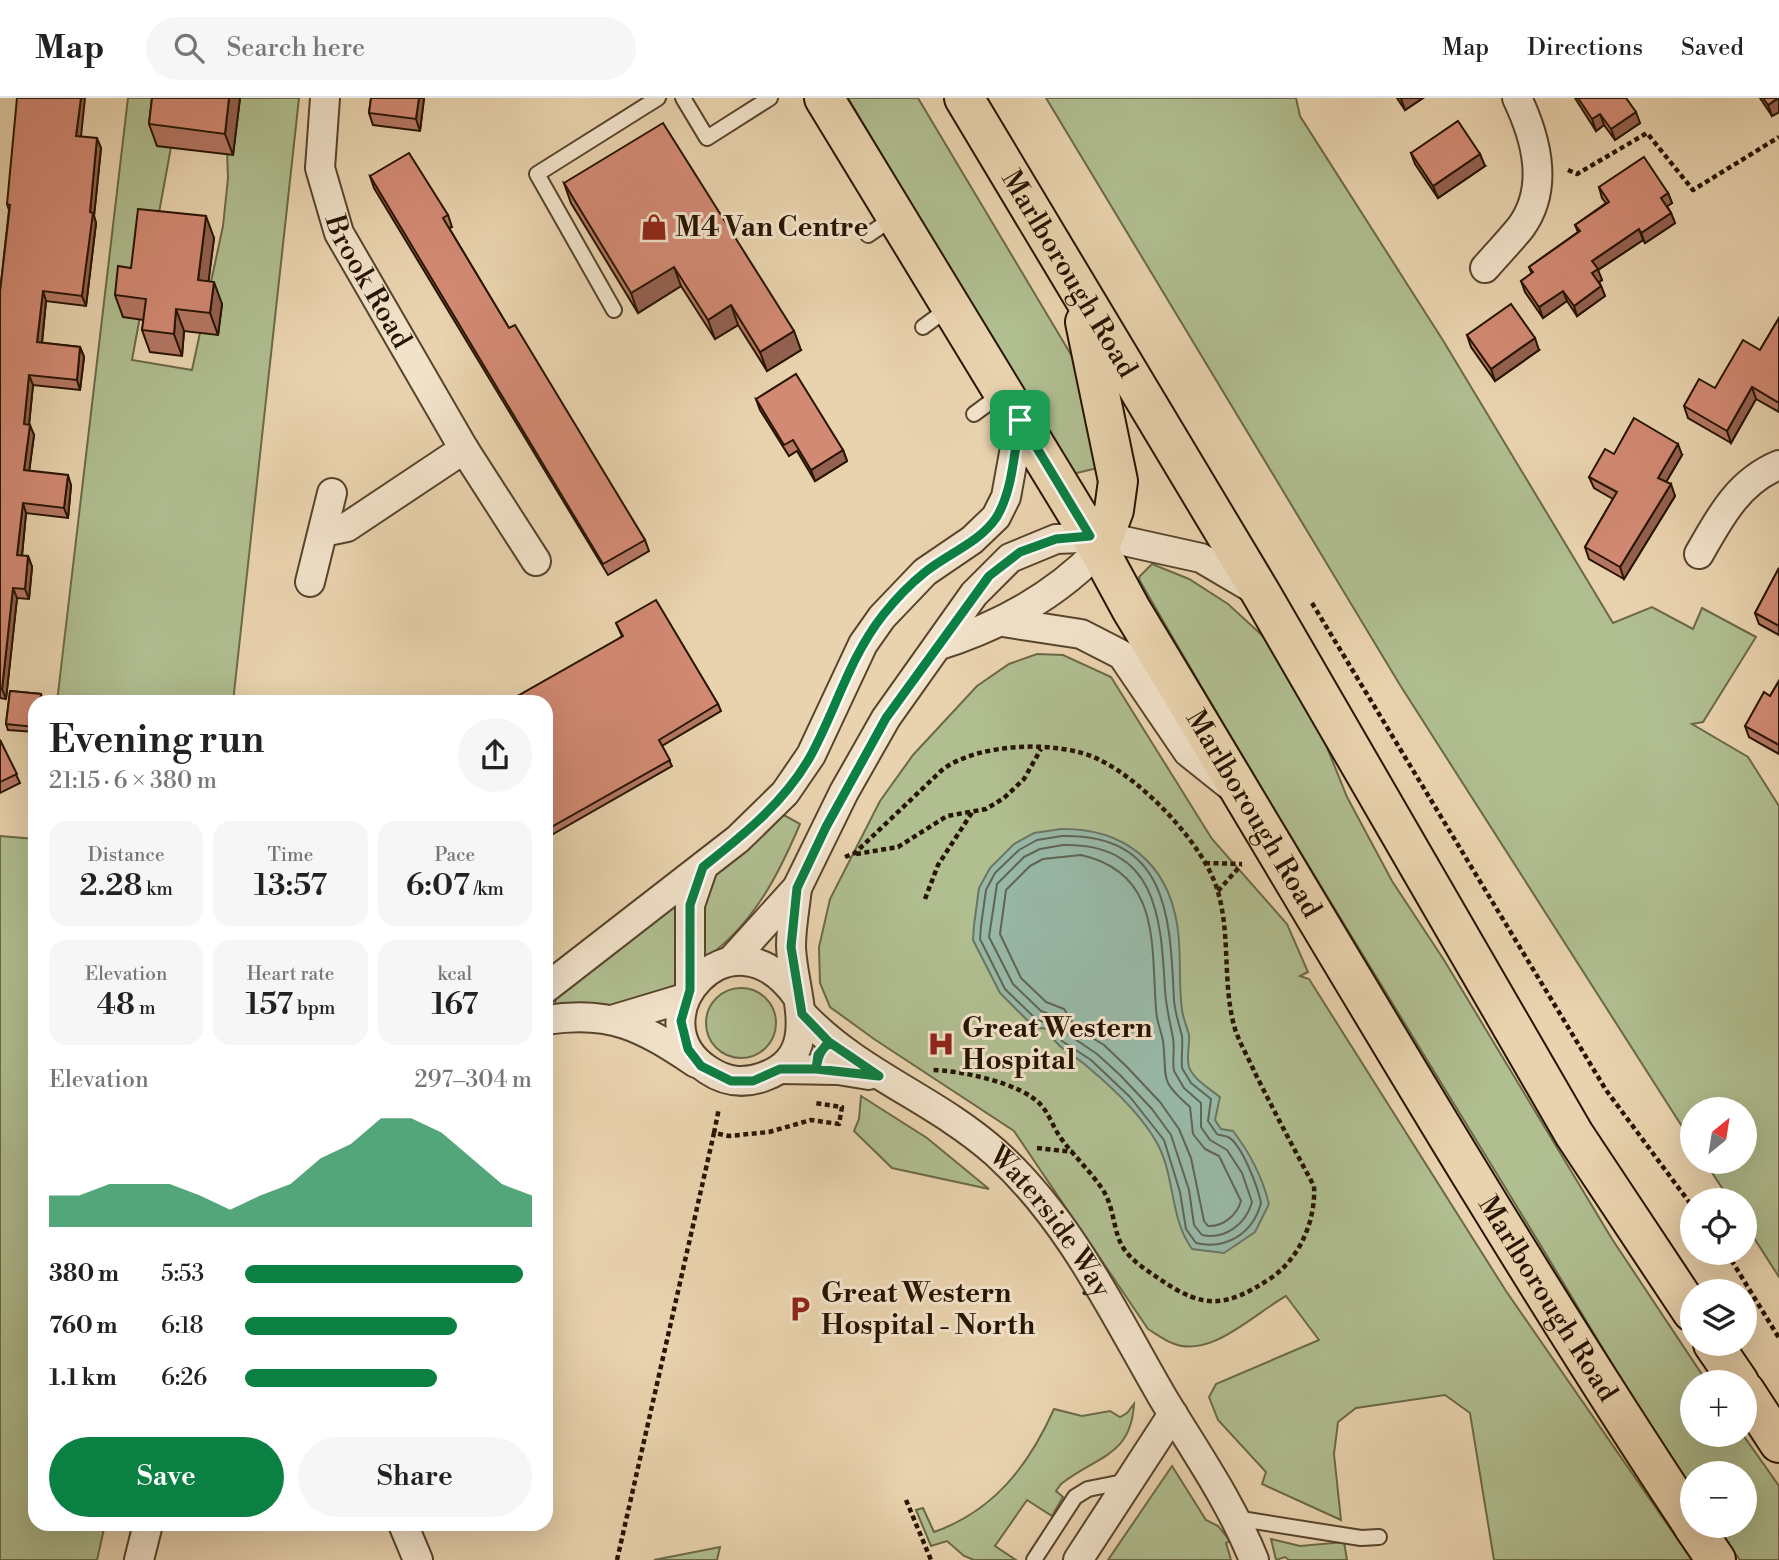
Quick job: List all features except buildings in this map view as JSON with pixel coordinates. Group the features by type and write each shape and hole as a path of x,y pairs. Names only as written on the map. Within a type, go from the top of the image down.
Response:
{"main road":[{"name":"Marlborough Road","path":"824,98 882,225 937,317 999,409 1098,541 1244,797 1478,1184 1623,1419 1680,1505"},
{"name":"Marlborough Road","path":"964,98 1262,595 1574,1134 1680,1294"},
{"path":"1077,286 1118,481 1098,541"},
{"path":"1757,1409 1779,1443"},
{"name":"Marlborough Road","path":"1702,1538 1716,1560"}],"street":[{"name":"Brook Road","path":"325,98 320,168 339,233 464,449 536,561"},
{"path":"1485,268 1522,225 1537,180 1537,155 1531,127 1517,98"},
{"path":"553,983 759,821 794,782 811,755 863,644 895,601 925,572 972,541 996,517 1006,497 999,409"},
{"path":"323,532 347,527 464,449"},
{"path":"1699,554 1730,500 1753,480 1779,466"},
{"path":"310,582 332,493"},
{"path":"615,1019 687,994 705,972 731,961 797,888 868,747 902,693 940,645 982,584 1010,558 1056,539 1098,541 1201,558 1262,595"},
{"path":"940,645 1003,622 1078,573 1098,541"},
{"path":"1003,622 1081,634 1122,655 1188,752 1244,797"},
{"path":"701,1066 688,1049 682,1034 681,1021 687,994 690,905 703,867"},
{"path":"553,1019 573,1016 615,1019 650,1034 731,1081 753,1081 780,1069 800,1040 800,1005 791,947 797,888"},
{"path":"731,961 766,965 783,977 800,1005"},
{"name":"Waterside Way","path":"800,1005 829,1042 879,1076 937,1109 976,1138 1036,1194 1080,1254 1235,1518 1254,1560"},
{"name":"Waterside Way","path":"780,1069 816,1069 879,1076"},
{"path":"1078,1560 1173,1414"},
{"path":"139,1560 146,1531"},
{"path":"406,1531 418,1560"}],"lane":[{"path":"614,310 537,174 658,98"},
{"path":"682,98 707,138 770,98"},
{"path":"1034,1560 1075,1497 1088,1489 1130,1481"},
{"path":"1235,1518 1361,1538 1379,1537"}],"path":[{"path":"1537,155 1577,174 1647,133 1693,190 1779,137"},
{"path":"1308,597 1606,1090 1680,1190"},
{"path":"851,855 957,758 998,749 1041,749 1082,753 1112,767 1168,813 1185,831 1218,891 1236,1031 1314,1186 1315,1206 1311,1223 1291,1258 1275,1276 1241,1297 1221,1303 1193,1299 1131,1257 1123,1248 1114,1214 1103,1191 1033,1099 1000,1083 969,1075 945,1070 919,1070"},
{"path":"841,859 898,847 947,816 986,809 1004,798 1024,779 1041,749"},
{"path":"925,900 938,865 973,811"},
{"path":"1218,891 1242,864"},
{"path":"714,1133 729,1136 769,1132 811,1120 839,1124 842,1107 810,1102 816,1069"},
{"path":"617,1560 717,1121"},
{"path":"1734,1265 1779,1338"},
{"path":"906,1500 931,1560"}],"shaded area":[{"path":"128,98 180,98 132,360 192,370 223,226 228,178 225,98 299,98 234,695 58,695"},
{"path":"848,98 918,98 1073,358 1084,381 1098,468 1072,474"},
{"path":"1046,98 1296,98 1300,116 1444,342 1613,623 1652,607 1693,629 1702,608 1756,637 1703,722 1692,724 1748,757 1779,806 1779,1277 1757,1243 1757,1188 1722,1188 1713,1174 1757,1174 1757,1097 1680,1097 1680,1123 1400,685"},
{"path":"1152,564 1189,579 1228,604 1265,638 1322,735 1347,797 1392,881 1444,960 1612,1239 1680,1341 1680,1356 1690,1356 1699,1370 1680,1370 1680,1447 1751,1447 1779,1486 1779,1560 1740,1560 1724,1538 1757,1538 1757,1461 1680,1461 1680,1474 1289,834 1139,577"},
{"path":"1037,654 1063,655 1111,677 1212,839 1287,924 1308,972 1300,976 1309,979 1506,1291 1692,1560 1494,1560 1470,1413 1445,1395 1356,1408 1338,1422 1334,1454 1341,1520 1262,1484 1266,1472 1218,1420 1209,1397 1216,1384 1319,1340 1286,1296 1217,1340 1187,1347 1160,1337 1148,1329 1014,1131 830,1007 820,983 819,947 830,899 880,801 913,755 977,686 1009,664"},
{"path":"780,813 800,824 783,862 752,913 725,943 709,956 703,956 700,908 710,876"},
{"path":"0,836 28,838 28,1531 103,1531 97,1560 0,1560"},
{"path":"675,905 676,985 619,1005 555,1005 556,997"},
{"path":"741,988 766,998 776,1023 766,1048 741,1058 716,1048 706,1023 716,998"},
{"path":"861,1096 927,1138 989,1189 892,1168 854,1131 859,1119"},
{"path":"1134,1404 1131,1422 1119,1445 1061,1484 1056,1491 1063,1497 1052,1516 1027,1500 995,1546 1016,1560 974,1560 964,1556 947,1541 931,1546 916,1510 923,1508 934,1532 975,1512 992,1499 1021,1467 1054,1409 1082,1416 1110,1411 1120,1417"},
{"path":"1172,1466 1206,1520 1218,1526 1230,1541 1226,1543 1231,1560 1108,1560"},
{"path":"1271,1539 1300,1546 1344,1542 1347,1560 1289,1560 1285,1557 1276,1560"},
{"path":"720,1547 717,1560 654,1560"}],"water":[{"path":"1061,829 1083,830 1122,842 1152,866 1172,902 1177,924 1181,999 1189,1035 1189,1067 1198,1080 1220,1097 1215,1120 1221,1129 1233,1131 1245,1148 1259,1174 1269,1204 1255,1232 1224,1253 1192,1249 1180,1224 1163,1156 1151,1132 1108,1085 1061,1047 1047,1029 1034,1027 1000,993 973,940 979,888 990,868 1014,844 1034,833"}],"place":[{"name":"M4 Van Centre","path":"654,227"},
{"name":"Great Western Hospital","path":"941,1044"},
{"name":"Great Western Hospital - North","path":"800,1309"}],"route":[{"path":"1020,420 1006,497 996,517 972,541 925,572 895,601 863,644 811,755 794,782 759,821 703,867 698,877 693,889 688,924 690,990 682,1009 682,1034 688,1049 701,1066 718,1077 731,1081 753,1081 780,1069 816,1069 818,1055 821,1050 829,1042 879,1076 816,1069 818,1055 829,1042 802,1014 797,996 791,947 797,888 868,747 902,693 940,645 982,584 1020,552 1056,539 1090,536 1020,420"}]}
